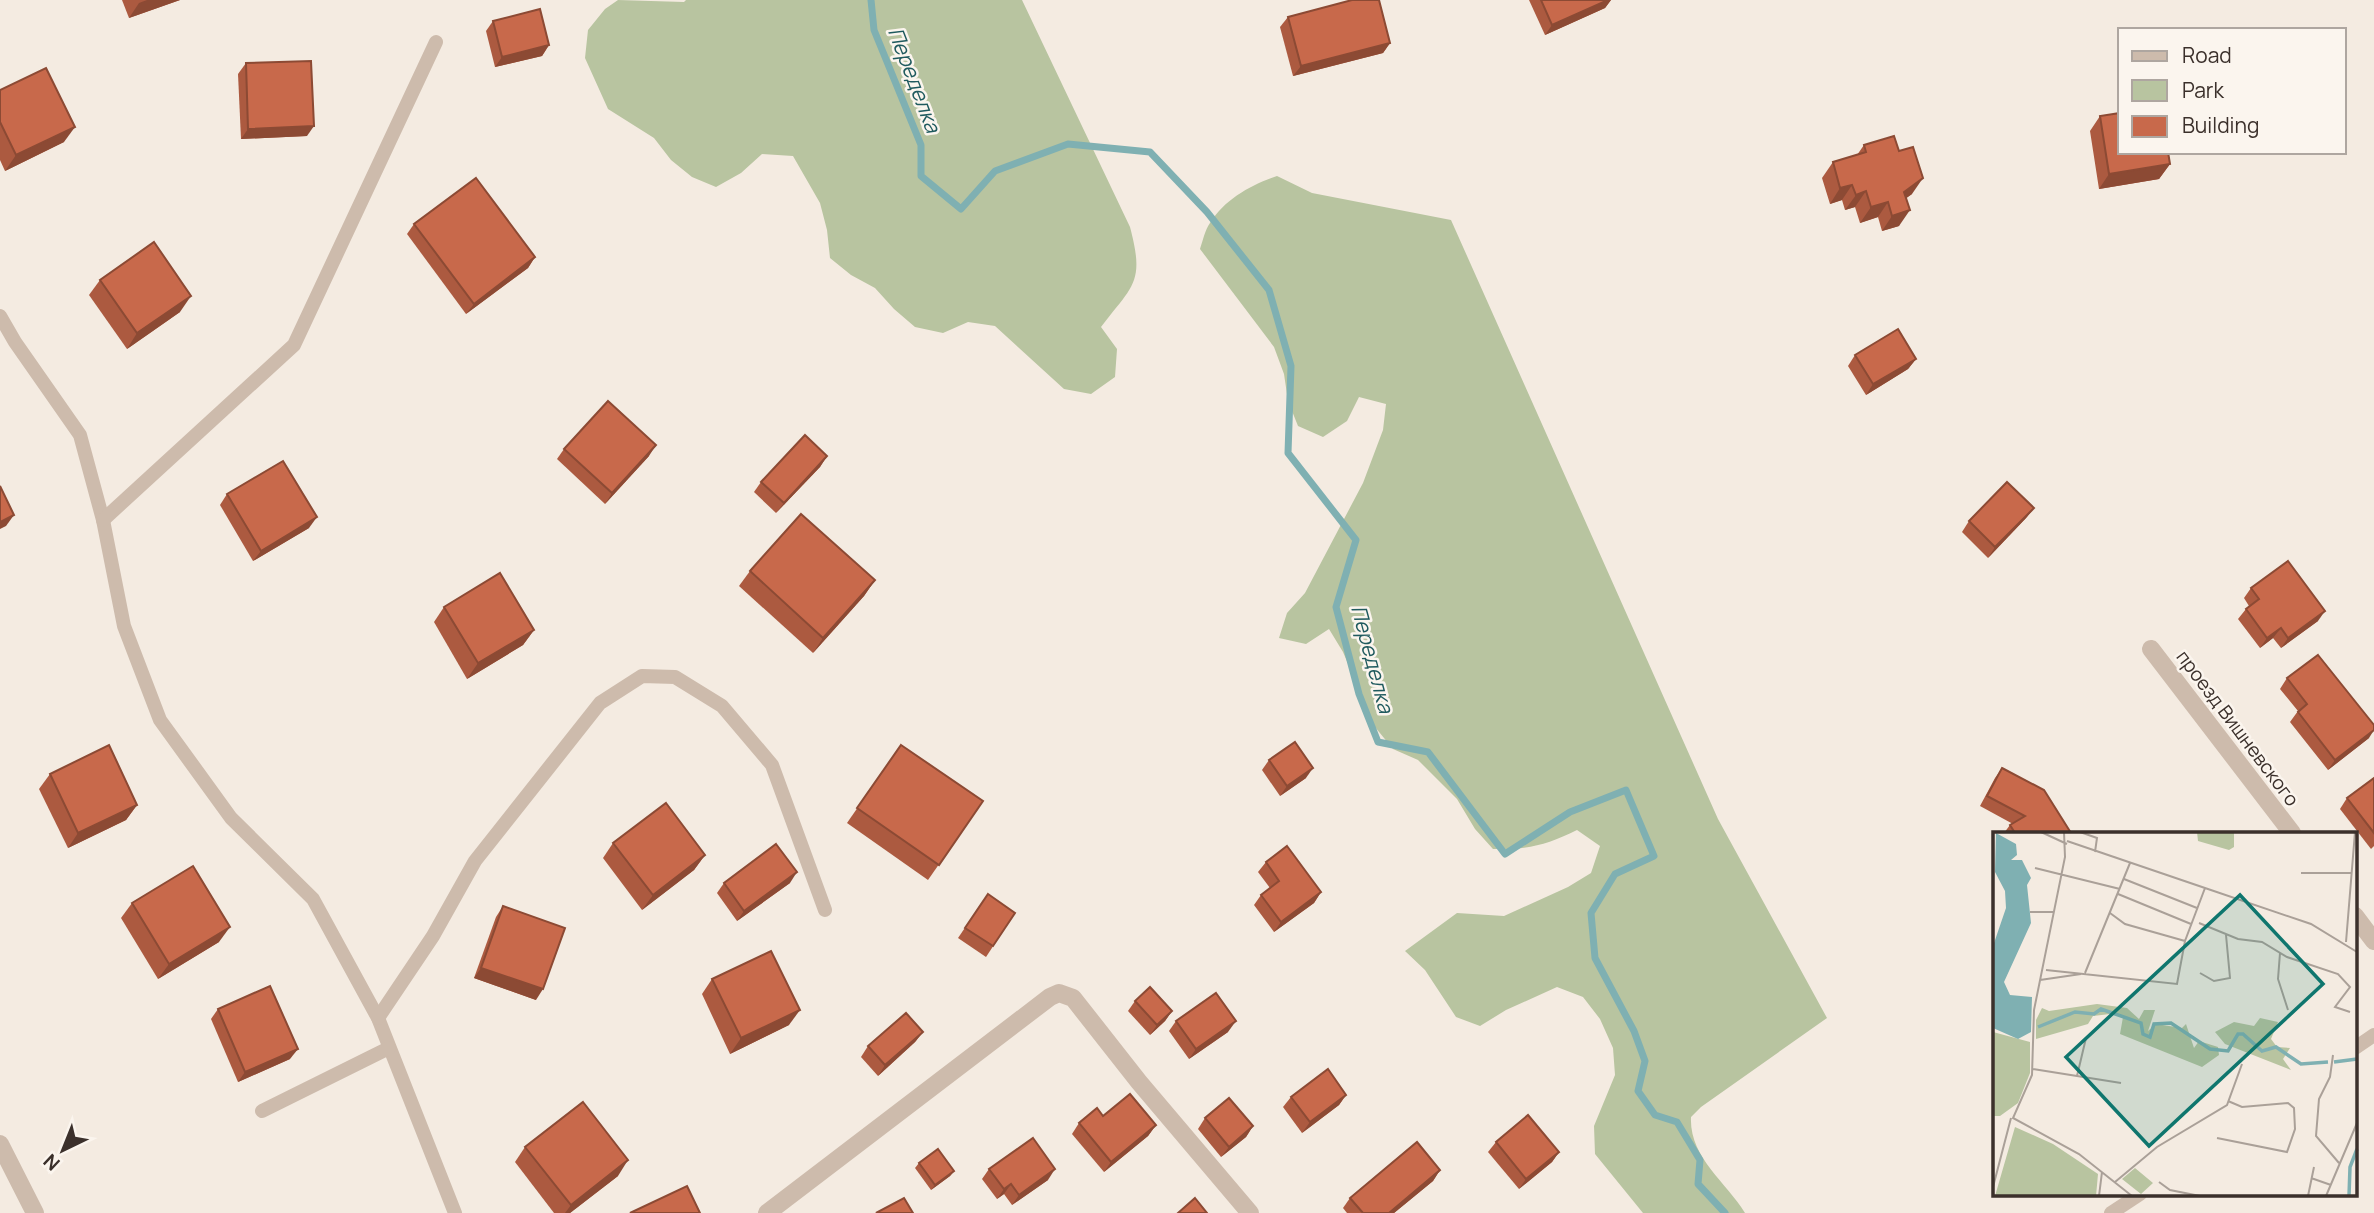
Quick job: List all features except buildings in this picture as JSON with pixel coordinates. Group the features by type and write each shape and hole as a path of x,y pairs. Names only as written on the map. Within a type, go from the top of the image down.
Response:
{"street":[{"name":"проезд Вишневского","path":"2151,649 2291,832"},
{"path":"2356,917 2374,941"},
{"path":"767,1213 1050,996 1059,993 1073,998 1139,1082 1250,1213"},
{"path":"0,1144 35,1213"}],"lane":[{"path":"103,520 294,345 436,42"},
{"path":"0,316 80,435 103,520 124,626 160,720 231,818 313,899 378,1017 453,1210"},
{"path":"378,1017 433,936 475,861 600,704 642,676 675,677 722,706 772,765 825,911"},
{"path":"2356,1047 2374,1035"},
{"path":"262,1111 389,1048"},
{"path":"2111,1213 2137,1196"}],"green space":[{"path":"618,0 1022,0 1130,227 1136,272 1128,292 1101,327 1117,349 1115,377 1091,394 1064,389 995,326 968,322 943,333 915,327 875,288 851,275 830,258 820,203 793,156 762,154 741,173 716,187 692,177 671,160 654,138 608,109 585,58 588,30 605,9"},
{"path":"1277,176 1312,193 1451,220 1718,819 1827,1018 1701,1107 1691,1117 1692,1131 1702,1157 1745,1213 1643,1213 1595,1154 1594,1126 1615,1075 1613,1048 1600,1019 1583,997 1557,987 1506,1010 1480,1026 1456,1017 1425,970 1405,951 1457,913 1504,916 1568,887 1591,873 1600,846 1577,830 1536,846 1493,849 1475,829 1457,799 1418,760 1393,749 1375,727 1343,652 1329,629 1306,644 1279,638 1287,613 1305,593 1363,483 1383,430 1386,404 1359,397 1347,421 1323,437 1298,426 1288,401 1284,374 1274,347 1200,249 1208,226 1223,207 1248,188"}],"waterway":[{"name":"Переделка","path":"871,0 874,30 921,145 921,176 961,209 995,171 1068,144 1150,152 1207,212 1269,290 1291,366 1288,453 1356,540 1336,607 1359,694 1378,742 1428,752 1505,854 1570,812 1626,790 1654,856 1615,874 1591,913 1595,958 1634,1031 1645,1061 1638,1091 1655,1115 1677,1122 1700,1160 1698,1184 1725,1213"}]}
